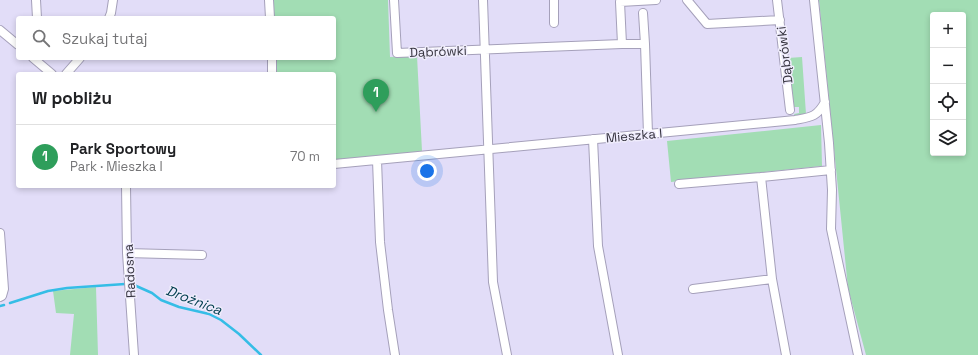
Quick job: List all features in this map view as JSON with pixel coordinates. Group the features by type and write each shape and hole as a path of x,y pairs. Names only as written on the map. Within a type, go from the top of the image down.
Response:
{"street":[{"path":"36,0 37,16"},
{"path":"110,16 113,0"},
{"path":"269,0 270,16"},
{"name":"Dąbrówki","path":"394,0 397,53 484,50"},
{"name":"Dąbrówki","path":"483,0 493,282 507,355"},
{"path":"554,0 554,23"},
{"path":"622,44 620,2 656,0"},
{"path":"687,0 707,24 780,20"},
{"name":"Dąbrówki","path":"777,0 790,110"},
{"path":"814,0 825,102 830,170 831,229 858,355"},
{"path":"644,13 648,134"},
{"path":"0,30 16,43"},
{"path":"484,50 645,44"},
{"path":"35,60 50,72"},
{"path":"68,72 78,60"},
{"path":"272,60 272,72"},
{"name":"Mieszka I","path":"336,164 810,117 817,114 825,102"},
{"path":"593,139 598,246 618,355"},
{"path":"378,160 380,242 395,355"},
{"path":"679,184 830,170"},
{"path":"761,177 772,280 786,355"},
{"name":"Radosna","path":"126,188 127,253 134,355"},
{"path":"0,233 4,289 1,296"},
{"path":"127,253 202,255"},
{"path":"693,289 772,280"}],"green space":[{"path":"268,0 388,0 390,57 417,56 422,151 377,160 336,164 336,72 271,72 271,60 336,60 336,16 268,16"},
{"path":"819,0 978,0 978,355 866,355 848,288"},
{"path":"802,57 806,114 795,116 794,114 799,113 799,107 794,107 788,58"},
{"path":"821,125 822,166 671,182 667,141"},
{"path":"96,287 98,355 70,355 74,314 56,313 53,291"}],"waterway":[{"name":"Drożnica","path":"10,303 48,291 67,288 125,284"},
{"name":"Drożnica","path":"134,285 152,293 161,300 179,307 209,314 221,320 239,334 261,355"},
{"name":"Drożnica","path":"0,306 4,305"}],"place":[{"name":"Park Sportowy","path":"376,112"}]}
